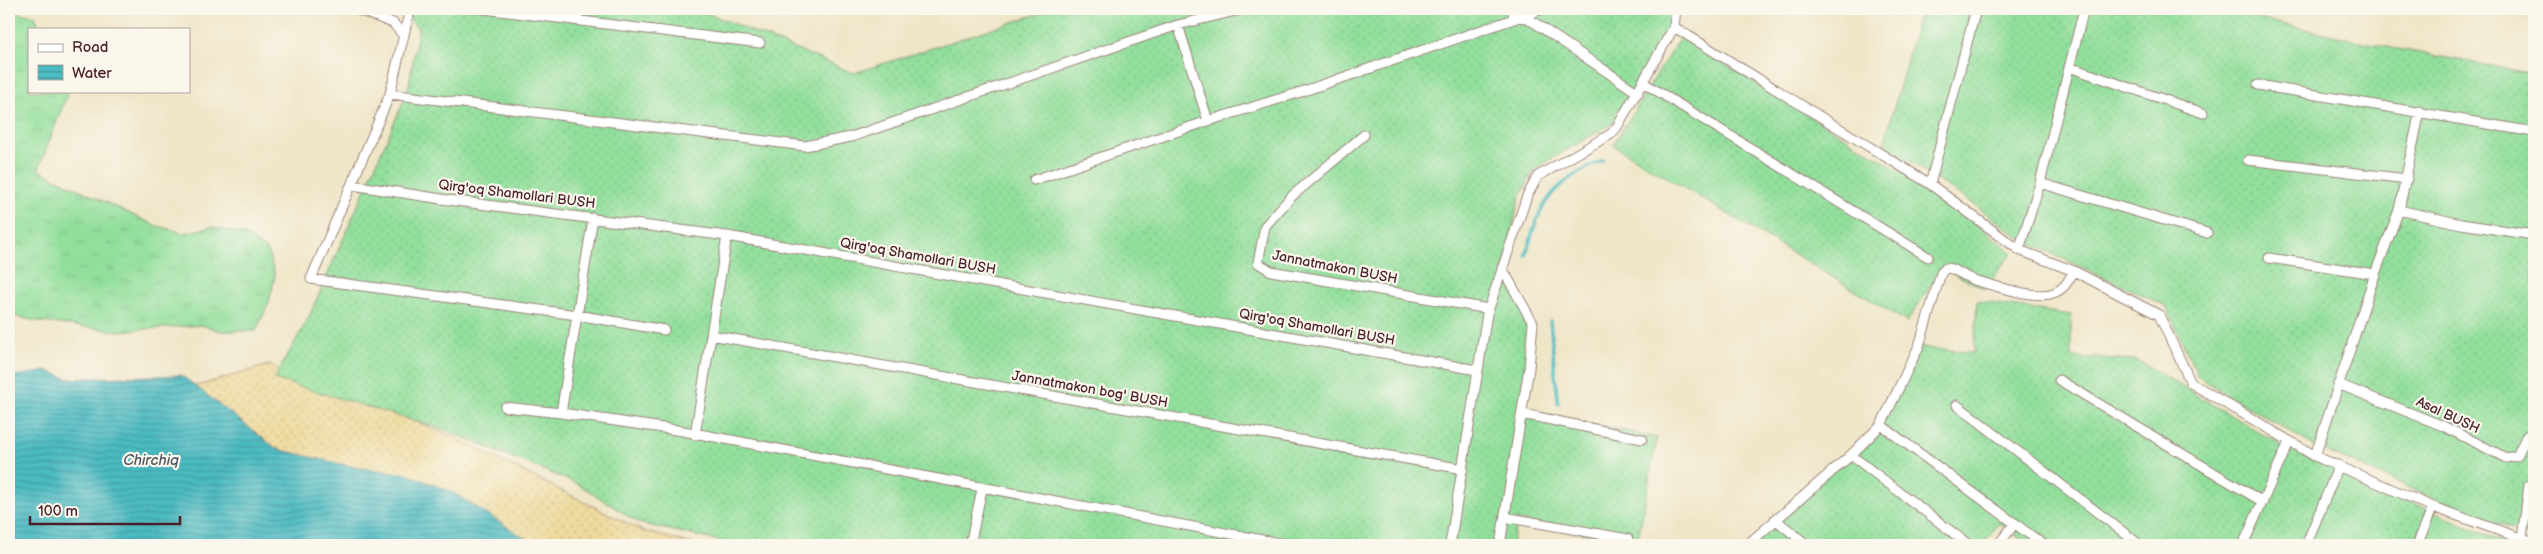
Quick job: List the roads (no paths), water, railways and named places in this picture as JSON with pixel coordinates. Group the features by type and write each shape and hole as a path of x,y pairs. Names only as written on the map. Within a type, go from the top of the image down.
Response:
{"street":[{"path":"356,9 393,23 403,35"},
{"path":"410,9 390,94 311,279 577,315 664,330"},
{"path":"484,9 760,43"},
{"path":"390,94 805,146 851,137 1178,25 1244,9"},
{"path":"1034,180 1208,121 1301,92 1513,13 1543,9"},
{"path":"1450,545 1477,370 1489,309 1527,196 1538,176 1610,134 1644,83 1674,27 1676,9"},
{"path":"1930,184 1976,9"},
{"path":"2019,250 2040,183 2084,9"},
{"path":"1513,13 1536,23 1638,93"},
{"path":"1178,25 1208,121"},
{"path":"1674,27 1930,184 2019,250 2074,271 2159,315 2191,383 2315,456 2433,507 2527,541 2529,484"},
{"path":"2069,68 2203,113"},
{"path":"1644,83 1928,257"},
{"path":"2258,86 2534,132"},
{"path":"2315,456 2374,274 2399,210 2407,180 2420,112"},
{"name":"Jannatmakon BUSH","path":"1364,135 1291,197 1265,226 1258,263 1271,271 1489,309"},
{"path":"2248,160 2407,180"},
{"path":"2040,183 2207,233"},
{"name":"Qirg'oq Shamollari BUSH","path":"352,185 727,236 1477,370"},
{"path":"2399,210 2461,224 2534,235"},
{"path":"561,412 593,218"},
{"path":"695,435 727,236"},
{"path":"2269,258 2374,274"},
{"path":"1500,545 1522,414 1533,323 1502,268"},
{"path":"1747,545 1851,455 1881,425 1919,346 1941,273 1946,268 1951,268 1973,280 2038,296 2054,294 2066,285 2074,271"},
{"name":"Jannatmakon bog' BUSH","path":"711,335 1463,470"},
{"path":"2059,380 2263,502"},
{"name":"Asal BUSH","path":"2338,384 2443,426 2506,458 2517,456 2526,438 2534,430"},
{"path":"1957,406 2140,545"},
{"path":"505,407 561,412 695,435 1290,545"},
{"path":"1522,414 1642,440"},
{"path":"1881,425 2044,545"},
{"path":"2243,545 2289,442"},
{"path":"1851,455 1969,545"},
{"path":"2306,545 2339,466"},
{"path":"970,545 982,489"},
{"path":"2417,545 2433,507"},
{"path":"1505,517 1628,539"},
{"path":"1775,519 1807,545"},
{"path":"1998,545 2015,522"}],"water":[{"name":"Chirchiq","path":"47,371 69,379 181,375 277,449 354,467 407,474 452,492 536,545 9,545 9,377"}],"waterway":[{"path":"1526,256 1536,221 1550,197 1571,178 1603,160"},
{"path":"1550,321 1558,404"}]}
